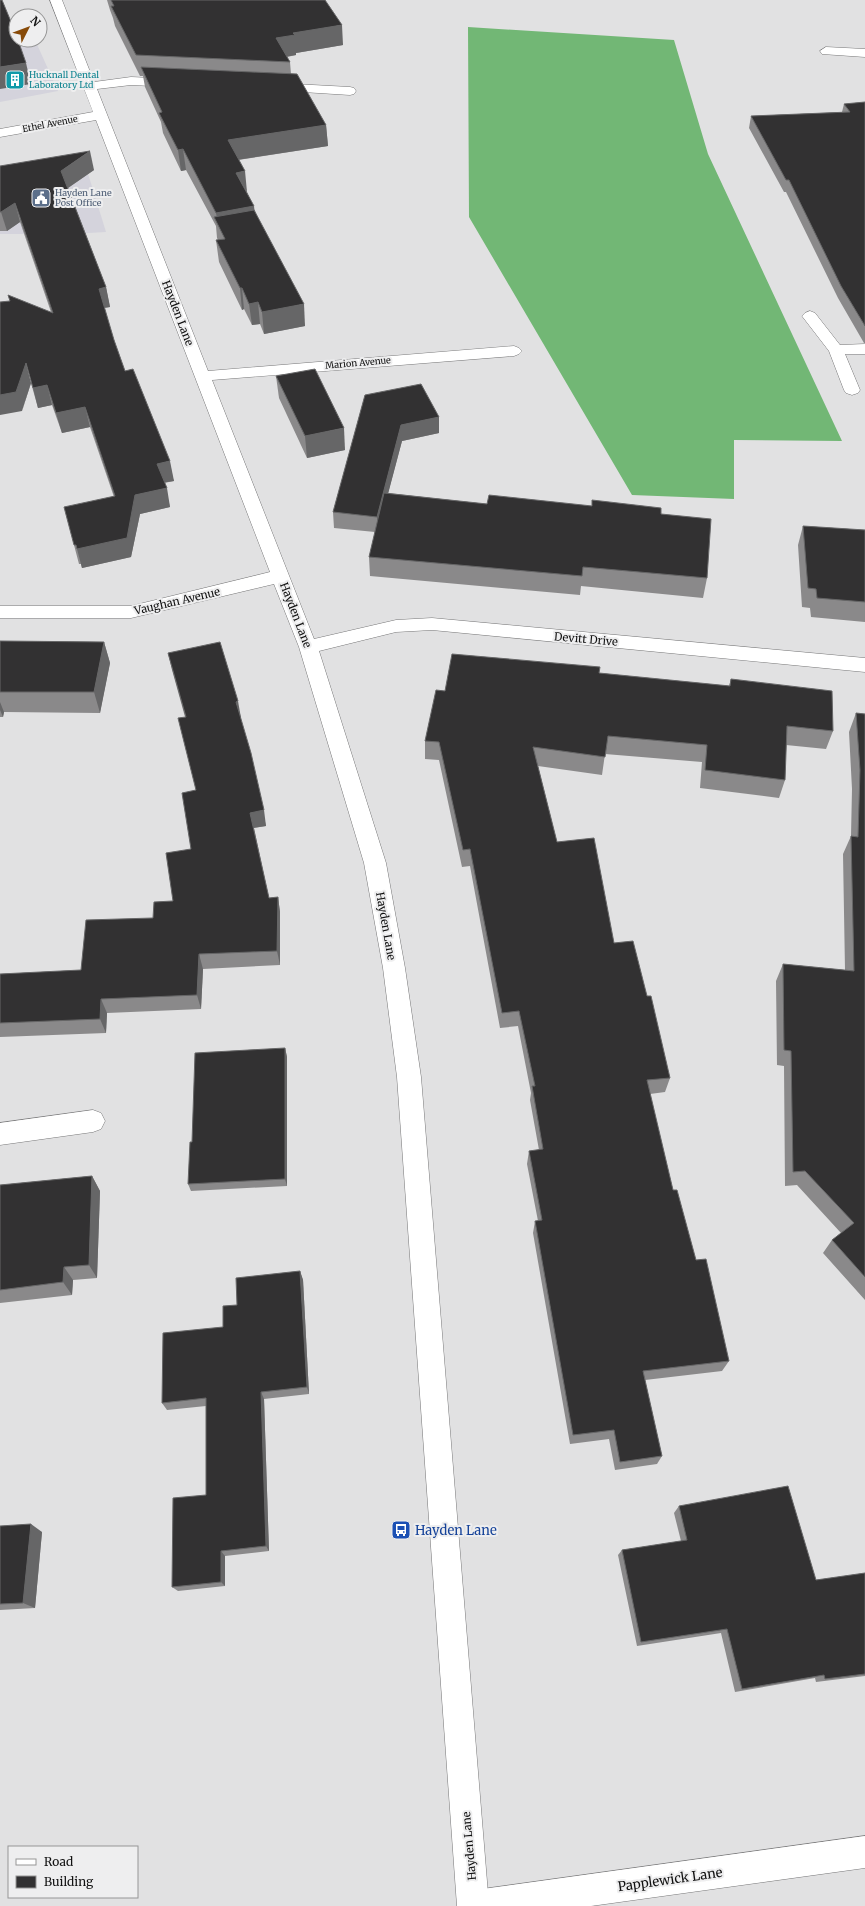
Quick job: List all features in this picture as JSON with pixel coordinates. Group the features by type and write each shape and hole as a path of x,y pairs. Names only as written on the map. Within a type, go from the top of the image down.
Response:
{"street":[{"name":"Hayden Lane","path":"56,0 308,647 350,778 375,863 394,968 408,1069 474,1906"},
{"path":"826,51 865,53"},
{"path":"89,86 131,81 186,83"},
{"path":"264,87 350,91"},
{"name":"Ethel Avenue","path":"0,133 100,115"},
{"path":"810,316 836,350 852,390"},
{"path":"836,350 865,349"},
{"name":"Marion Avenue","path":"203,376 514,351"},
{"name":"Vaughan Avenue","path":"0,612 131,612 280,576"},
{"name":"Devitt Drive","path":"308,647 396,626 432,624 865,665"},
{"path":"0,1134 93,1120"},
{"name":"Papplewick Lane","path":"474,1906 865,1852"}],"shaded area":[{"path":"0,37 8,38 8,48 39,48 58,91 0,102"},
{"path":"85,164 106,232 71,234 0,234 0,167 3,165"}],"green space":[{"path":"468,27 674,40 708,154 842,441 734,440 734,499 632,495 469,217"}],"building":[{"path":"0,0 2,0 8,14 8,48 21,48 26,63 0,67"},
{"path":"111,0 325,0 342,25 293,33 295,35 276,38 290,62 136,55 111,6 114,6"},
{"path":"141,67 297,74 326,125 228,140 245,171 236,173 254,206 216,213 183,149 178,150 159,113 162,112"},
{"path":"865,102 865,326 841,286 789,180 786,180 751,116 850,112 844,104"},
{"path":"90,151 61,171 106,287 99,289 125,371 133,369 170,461 157,464 167,488 135,495 127,538 77,549 76,545 74,545 64,507 115,496 85,407 56,413 47,385 33,388 26,363 16,392 0,395 0,302 10,301 8,295 53,313 15,203 0,212 0,166"},
{"path":"254,210 304,304 262,312 258,302 249,304 242,288 240,288 216,240 225,239 214,217"},
{"path":"315,369 344,428 305,436 276,376"},
{"path":"421,384 439,417 401,425 377,517 333,512 365,395"},
{"path":"384,493 487,504 489,495 592,506 592,500 661,508 661,514 711,519 707,578 583,567 582,576 369,557"},
{"path":"803,526 865,530 865,602 817,598 816,589 808,588"},
{"path":"0,641 104,642 94,692 0,692"},
{"path":"220,642 238,701 236,702 251,753 264,810 250,813 269,898 278,897 277,951 199,954 197,995 101,999 100,1019 0,1023 0,974 81,970 86,920 153,918 154,902 173,901 166,853 191,849 182,793 196,790 178,718 186,717 168,653"},
{"path":"452,654 600,667 599,673 730,686 731,679 832,691 833,731 787,726 785,780 705,770 707,745 608,736 605,757 533,747 557,842 594,838 614,943 633,941 647,996 651,996 670,1078 647,1080 673,1190 677,1190 696,1260 706,1259 729,1361 643,1371 662,1456 620,1462 614,1430 573,1435 535,1221 542,1220 529,1151 543,1149 532,1086 535,1086 519,1011 502,1013 470,849 463,850 439,742 425,741 436,690 445,691"},
{"path":"856,713 865,714 865,1277 832,1240 854,1223 805,1171 793,1172 791,1051 784,1050 783,964 854,971 851,836 858,837 860,770"},
{"path":"285,1048 285,1179 188,1184 190,1142 192,1142 195,1053"},
{"path":"92,1176 89,1265 64,1267 63,1282 0,1290 0,1185"},
{"path":"300,1271 307,1387 261,1392 266,1546 221,1551 221,1582 172,1587 173,1498 206,1495 206,1398 162,1403 163,1333 223,1327 223,1306 237,1305 236,1278"},
{"path":"788,1486 816,1580 865,1573 865,1674 825,1679 824,1675 742,1689 727,1629 641,1642 622,1550 687,1540 679,1506"},
{"path":"31,1524 23,1603 0,1604 0,1526"}],"place":[{"name":"Hucknall Dental Laboratory Ltd","path":"15,80"},
{"name":"Hayden Lane Post Office","path":"41,198"},
{"name":"Hayden Lane","path":"401,1530"}]}
